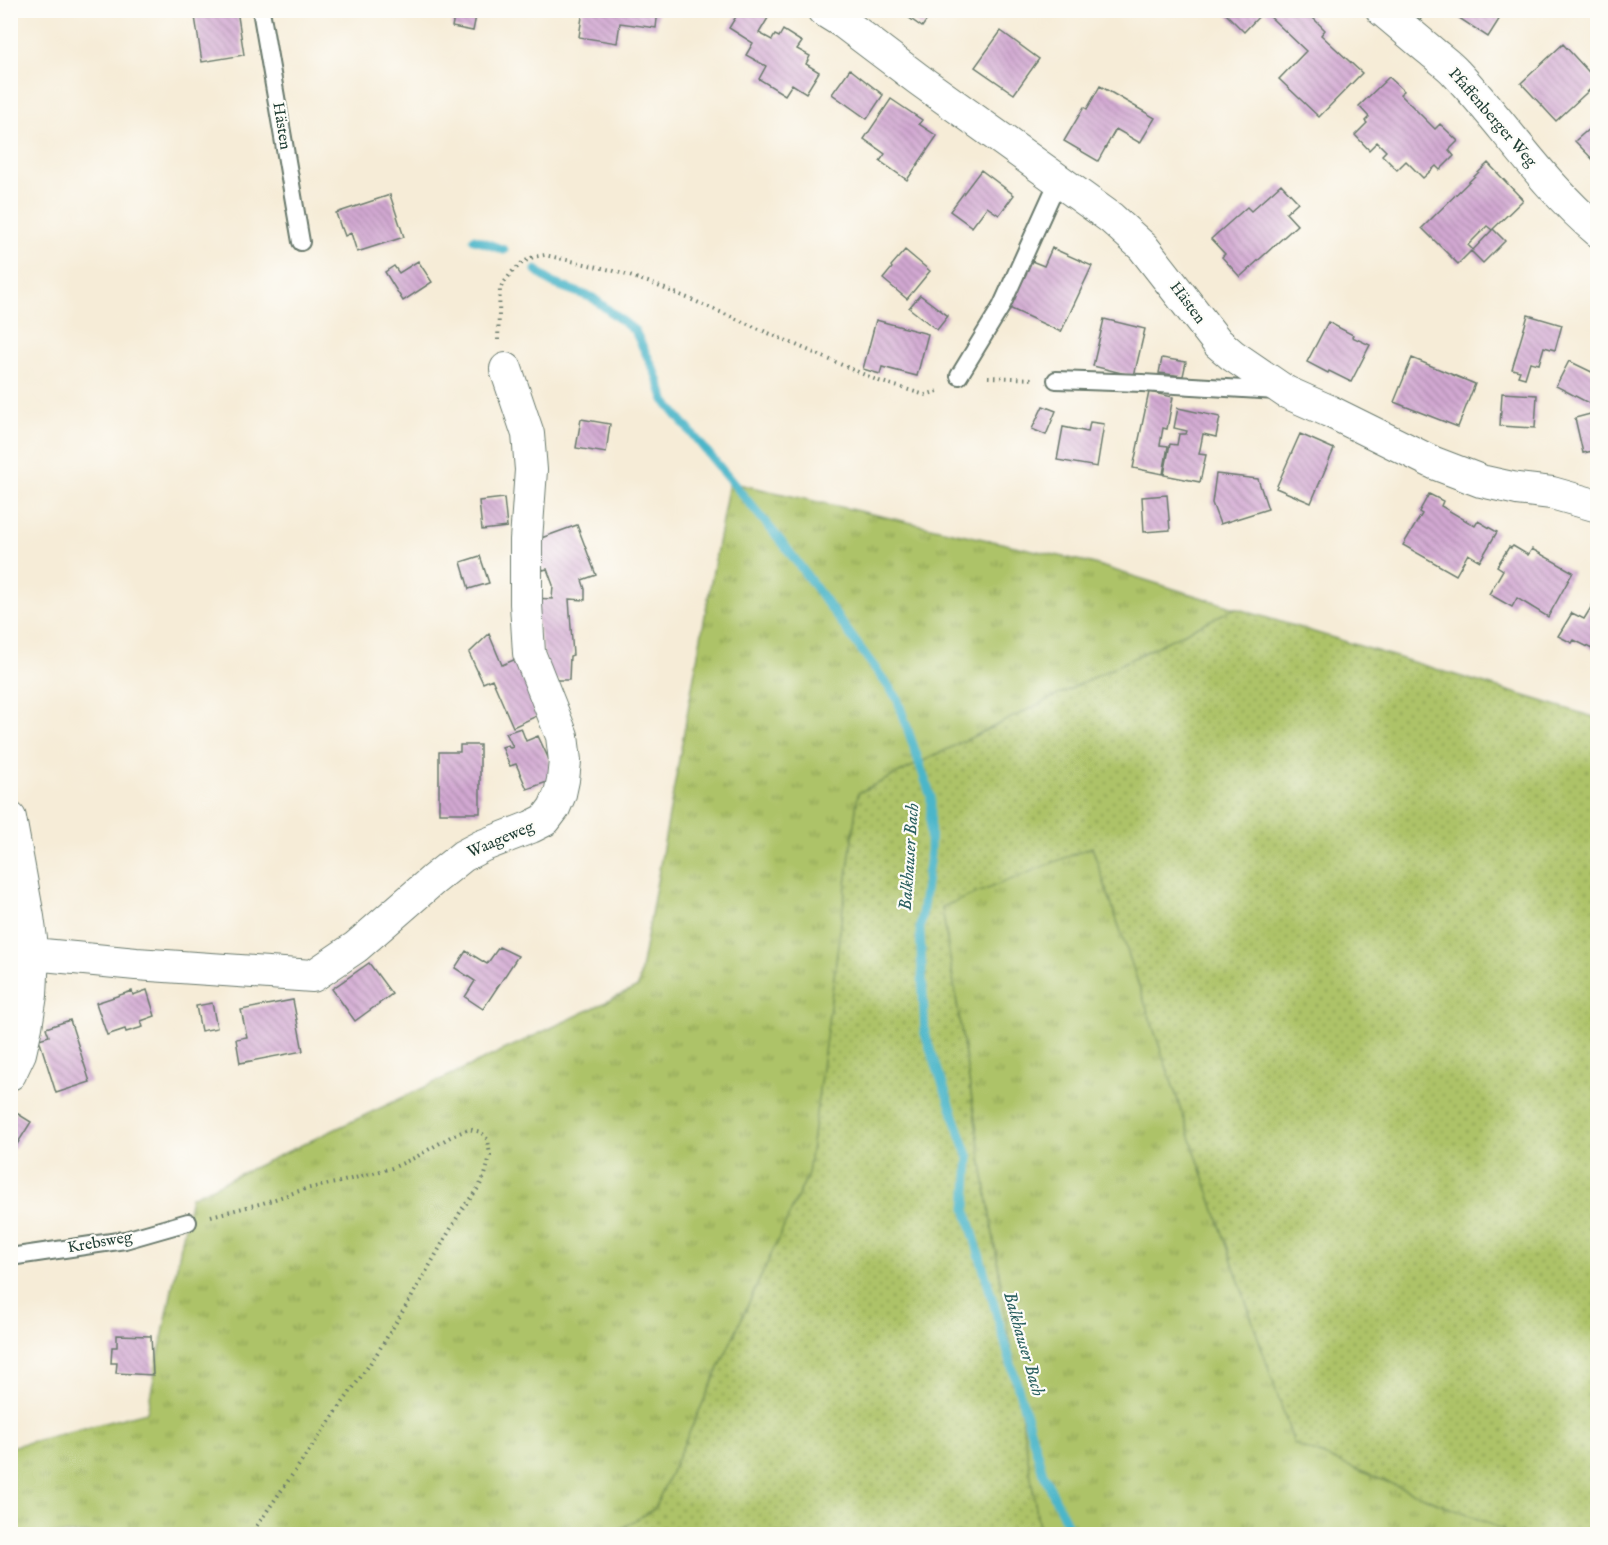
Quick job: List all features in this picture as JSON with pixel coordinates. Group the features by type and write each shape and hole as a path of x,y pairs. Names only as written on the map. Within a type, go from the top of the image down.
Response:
{"street":[{"name":"Hästen","path":"823,10 1111,218 1143,247 1218,343 1286,392 1434,463 1481,481 1517,489 1552,493 1598,506"},
{"name":"Pfaffenberger Weg","path":"1382,10 1455,72 1560,196 1598,231"},
{"name":"Waageweg","path":"33,954 136,964 313,976 357,947 463,855 531,827 545,820 550,814 560,794 565,761 562,736 529,653 526,540 531,470 528,434 506,369"},
{"path":"10,818 33,954 31,995 26,1027 20,1053 10,1074"}],"lane":[{"name":"Hästen","path":"261,10 301,242"},
{"path":"959,376 1001,307 1058,181"},
{"path":"1056,380 1154,383 1286,392"},
{"name":"Krebsweg","path":"10,1257 125,1240 188,1222"}],"path":[{"path":"506,369 498,341 500,288 522,263 533,257 545,255 611,270 648,282 879,381 925,395 954,384 959,376 1056,380"},
{"path":"188,1222 263,1203 305,1189 392,1168 416,1158 452,1136 469,1129 481,1132 488,1140 490,1156 485,1176 479,1186 462,1209 376,1355 251,1534"}],"green space":[{"path":"729,482 1091,563 1235,608 858,793 808,1174 654,1509 612,1534 11,1534 10,1447 147,1412 191,1197 638,987"},
{"path":"1235,608 1597,718 1597,1534 1505,1534 1502,1529 1294,1444 1092,847 942,908 1040,1534 612,1534 654,1509 808,1174 858,793"},
{"path":"1092,847 1294,1444 1502,1529 1505,1534 1040,1534 942,907"}],"building":[{"path":"194,10 237,10 244,55 202,62"},
{"path":"583,10 658,10 656,28 620,23 617,43 579,37"},
{"path":"740,10 755,10 768,18 759,33 772,40 775,35 779,37 783,30 802,42 797,49 810,56 806,64 819,72 806,93 792,84 785,95 759,79 766,66 746,55 753,43 729,28"},
{"path":"908,10 934,10 922,27 908,17 911,13"},
{"path":"1222,10 1305,10 1325,30 1321,35 1362,73 1319,117 1279,79 1306,51 1264,11 1244,32"},
{"path":"1410,10 1427,10 1420,20"},
{"path":"1447,10 1505,10 1488,37"},
{"path":"455,12 476,16 473,31 452,27"},
{"path":"1001,31 1039,59 1014,94 975,67"},
{"path":"1563,44 1598,82 1556,121 1521,83"},
{"path":"850,69 883,95 867,119 832,94"},
{"path":"1389,77 1404,91 1400,94 1435,129 1440,124 1458,141 1449,150 1454,156 1440,170 1436,166 1423,178 1406,161 1397,170 1382,155 1386,151 1377,142 1369,150 1355,135 1367,123 1365,121 1369,117 1359,106"},
{"path":"1100,86 1155,118 1140,143 1116,129 1098,161 1064,141 1084,107 1087,109"},
{"path":"891,99 922,120 919,124 937,136 907,180 880,161 885,154 864,139"},
{"path":"1598,121 1598,165 1575,141"},
{"path":"1488,163 1523,200 1493,229 1505,241 1483,263 1471,251 1458,264 1422,228","holes":["1487,226 1492,230 1473,250 1468,245"]},
{"path":"981,170 1014,195 999,215 987,207 972,227 950,211"},
{"path":"1281,184 1298,202 1286,213 1297,225 1240,277 1222,257 1225,254 1211,239 1247,207 1251,211"},
{"path":"390,195 404,237 357,252 351,233 345,236 336,213"},
{"path":"1052,248 1092,266 1061,332 1007,307 1029,260 1044,266"},
{"path":"905,250 930,271 907,299 883,279"},
{"path":"418,261 432,282 403,301 385,272 394,266 399,273"},
{"path":"920,295 948,316 937,330 909,308"},
{"path":"1528,315 1562,325 1555,350 1544,347 1539,364 1530,362 1525,378 1518,376 1520,371 1512,369"},
{"path":"1104,319 1145,329 1134,376 1093,366"},
{"path":"876,320 928,334 917,376 882,367 880,374 863,369"},
{"path":"1328,322 1370,345 1351,382 1307,362"},
{"path":"1162,358 1186,362 1183,376 1159,373"},
{"path":"1412,358 1475,384 1458,427 1394,402"},
{"path":"1569,361 1598,375 1598,408 1556,386"},
{"path":"1149,392 1173,397 1167,429 1163,428 1160,445 1168,446 1163,474 1133,468"},
{"path":"1502,393 1537,395 1535,428 1500,426"},
{"path":"1043,406 1056,411 1046,435 1032,429"},
{"path":"1178,408 1220,417 1216,437 1203,434 1199,454 1206,455 1200,482 1164,475 1170,444 1177,445 1179,434 1186,434 1187,431 1174,428"},
{"path":"1598,412 1598,450 1583,453 1575,418"},
{"path":"581,419 610,424 606,453 576,448"},
{"path":"1090,422 1104,424 1097,467 1057,460 1063,427 1088,432"},
{"path":"1300,434 1334,449 1311,503 1276,488"},
{"path":"1216,474 1258,479 1268,509 1220,524 1212,503"},
{"path":"1429,494 1443,501 1441,506 1475,526 1478,521 1497,532 1480,561 1468,554 1456,575 1403,545 1422,514 1419,512"},
{"path":"1167,495 1170,530 1144,532 1142,497"},
{"path":"504,498 507,527 482,530 479,501"},
{"path":"577,525 596,575 582,580 585,600 569,599 573,655 570,656 569,680 549,680 532,598 552,599 553,585 547,569 543,570 533,541"},
{"path":"1513,546 1528,555 1532,549 1573,572 1548,617 1517,598 1512,607 1489,594 1503,570 1497,566 1509,547"},
{"path":"480,556 489,583 469,589 461,562"},
{"path":"1598,596 1598,652 1574,640 1572,643 1558,636 1572,613 1584,619"},
{"path":"489,634 502,665 516,659 541,714 513,727 492,679 483,683 469,653"},
{"path":"521,728 526,741 538,736 551,764 550,781 527,789 516,764 510,766 502,747 508,745 510,748 513,747 506,733"},
{"path":"460,745 480,745 480,813 439,813 439,752 460,752"},
{"path":"499,947 518,956 483,1009 465,997 475,981 455,968 466,951 487,964"},
{"path":"369,963 392,994 355,1021 332,989"},
{"path":"147,990 155,1016 141,1021 143,1027 126,1032 125,1029 107,1035 96,1003 132,991 133,995"},
{"path":"293,1000 303,1051 240,1063 236,1039 247,1037 241,1010"},
{"path":"212,1003 217,1028 201,1031 196,1006"},
{"path":"70,1020 90,1082 56,1093 39,1039 49,1036 46,1028"},
{"path":"10,1109 31,1122 14,1149 10,1147"},
{"path":"117,1335 151,1336 153,1375 116,1373 117,1363 111,1363 112,1347 117,1347"}],"waterway":[{"name":"Balkhauser Bach","path":"474,239 504,250"},
{"name":"Balkhauser Bach","path":"536,270 552,283 593,298 635,331 656,374 665,401 785,546 897,698 931,797 930,855 920,929 925,1034 969,1158 966,1209 1043,1473 1072,1534"}]}
